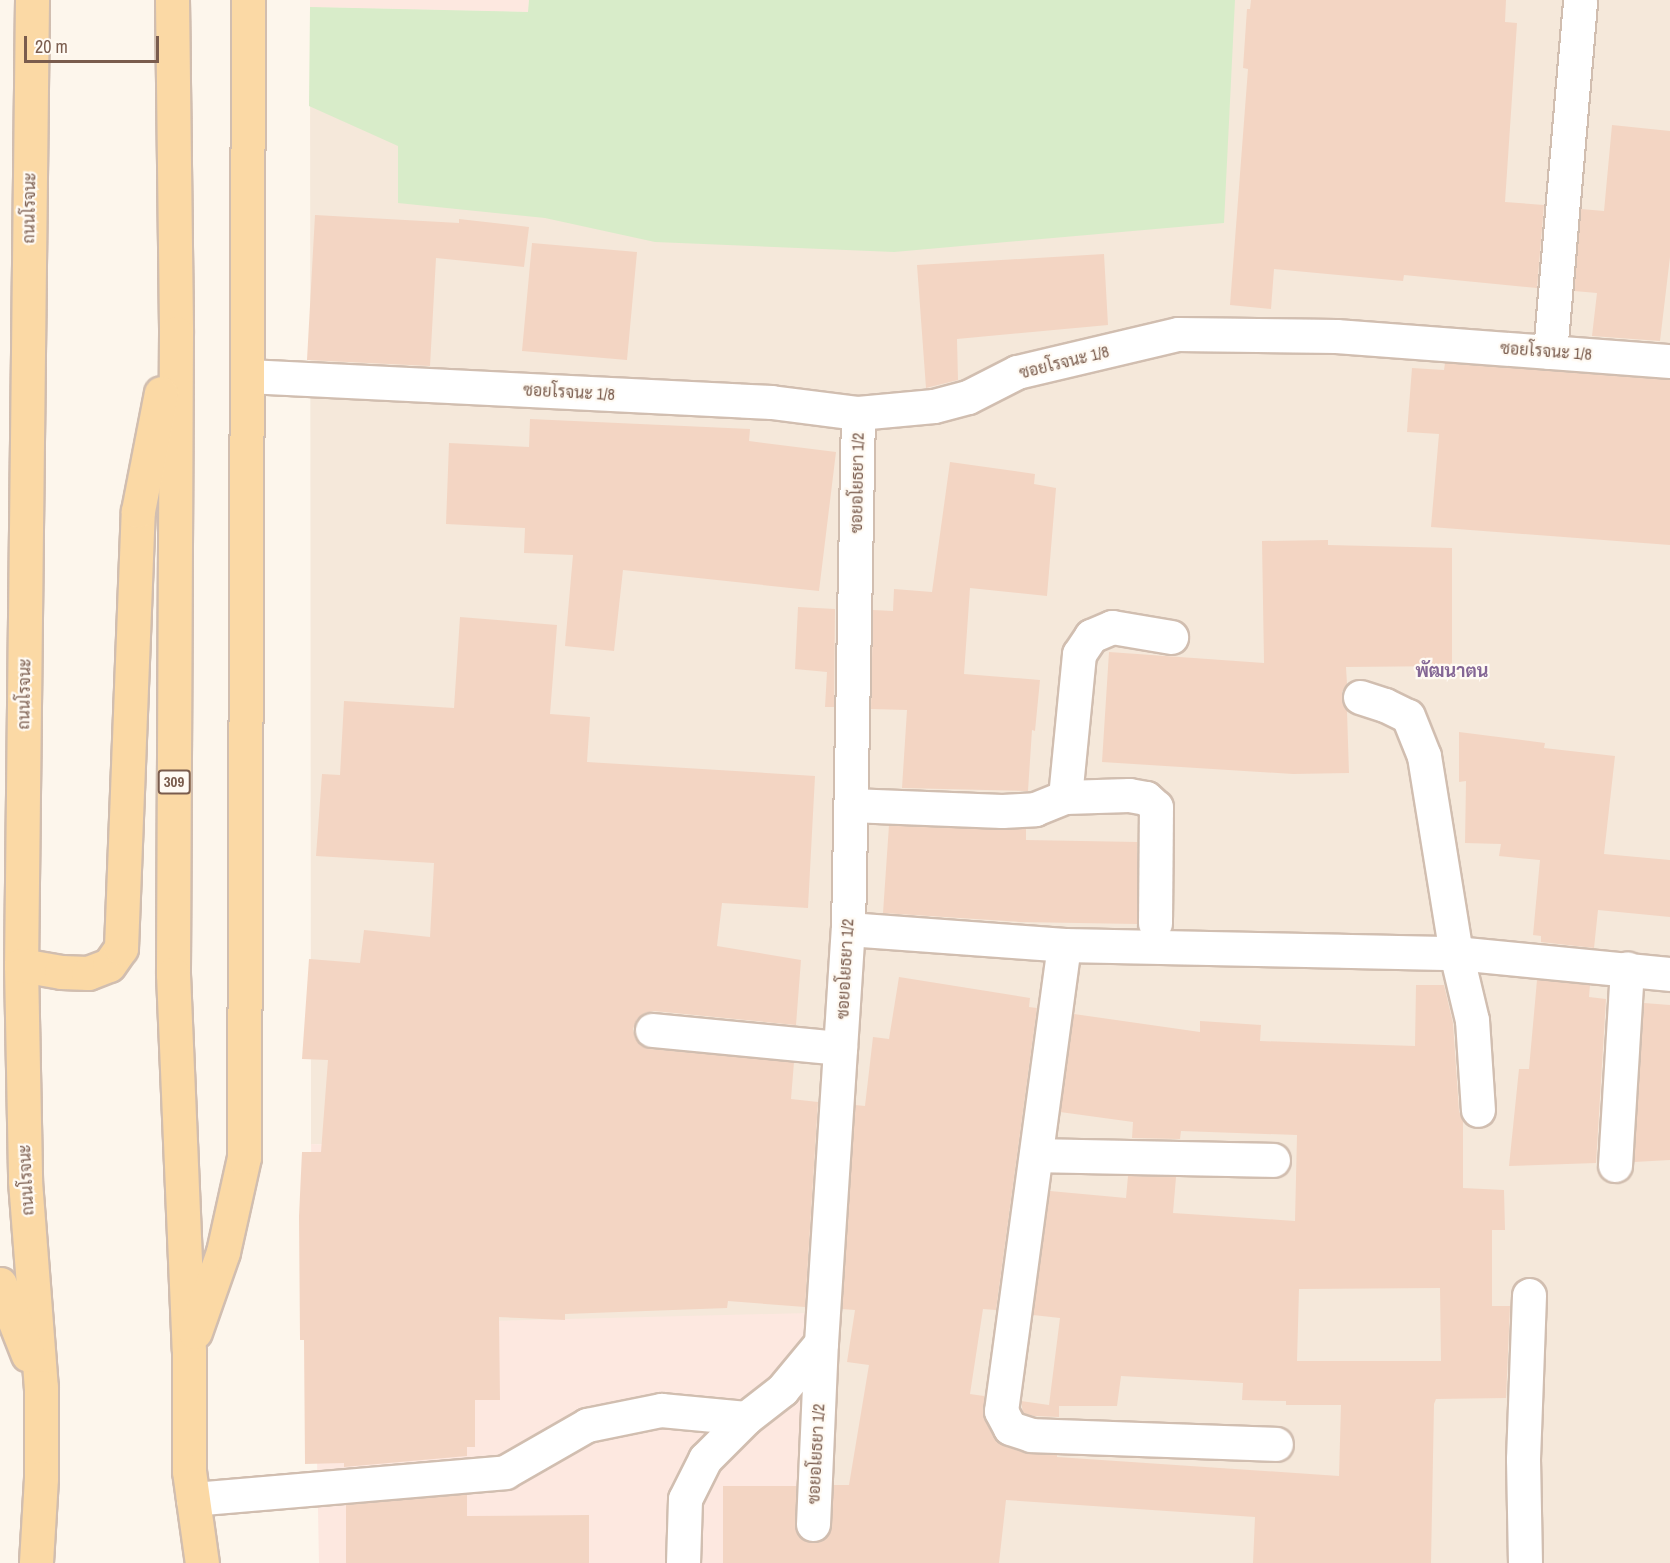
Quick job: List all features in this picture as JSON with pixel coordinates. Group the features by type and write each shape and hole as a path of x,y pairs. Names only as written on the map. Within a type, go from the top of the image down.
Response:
{"main road":[{"name":"ถนนโรจนะ","path":"32,0 21,965 25,1181 41,1388 41,1478 36,1563"},
{"name":"309","path":"172,0 176,333 173,974 189,1350 189,1471 202,1563"},
{"path":"189,1350 223,1252 244,1157 248,0"},
{"path":"21,965 61,972 88,973 109,965 122,948 138,511 158,406 176,333"},
{"name":"ถนนโรจนะ","path":"0,1284 41,1388"}],"street":[{"path":"1550,352 1580,0"},
{"name":"ซอยโรจนะ 1/8","path":"247,376 771,402 858,413 934,406 968,397 1017,372 1178,334 1336,336 1670,361"},
{"name":"ซอยอโยธยา 1/2","path":"813,1524 821,1342 848,929 858,413"},
{"path":"1065,797 1078,654 1091,636 1112,627 1171,637"},
{"path":"1360,697 1408,716 1424,756 1456,953 1472,1020 1478,1110"},
{"path":"850,806 1002,812 1035,809 1065,797 1129,795 1146,798 1156,807 1155,923"},
{"path":"848,929 1064,945 1456,953 1670,974"},
{"path":"1064,945 1002,1411 1010,1428 1031,1435 1276,1444"},
{"path":"1615,1165 1627,968"},
{"path":"652,1030 840,1048"},
{"path":"1036,1155 1272,1160"},
{"path":"1525,1563 1522,1459 1529,1295"},
{"path":"683,1563 685,1499 705,1459 746,1418 782,1390 821,1342"},
{"path":"193,1499 505,1472 587,1425 662,1410 746,1418"}],"shaded area":[{"path":"310,0 529,0 528,12 310,7"},
{"path":"529,0 1670,0 1670,1563 810,1563 449,1322 448,1150 311,1144 310,7 528,12"},
{"path":"311,1144 448,1150 449,1322 807,1313 810,1563 319,1563"}],"green space":[{"path":"529,0 1235,0 1224,223 894,252 655,242 545,218 398,203 398,146 309,106 310,7 528,12"}],"building":[{"path":"1251,0 1506,0 1505,22 1517,23 1505,202 1544,205 1537,288 1404,275 1403,281 1274,269 1271,309 1230,305 1248,69 1243,68 1247,9 1250,9"},
{"path":"1612,125 1670,131 1670,257 1660,341 1592,336 1597,293 1574,291 1581,209 1604,211"},
{"path":"315,215 459,223 459,219 529,227 524,267 436,258 430,366 307,360"},
{"path":"532,243 637,252 627,360 522,351"},
{"path":"1104,254 1108,325 957,339 958,380 926,388 917,265"},
{"path":"1445,363 1670,380 1670,545 1431,527 1439,434 1407,432 1412,368 1444,370"},
{"path":"530,419 750,429 749,441 836,452 819,591 623,570 614,651 565,646 573,555 524,553 525,528 446,524 449,443 529,447"},
{"path":"950,462 1035,474 1034,484 1056,488 1047,596 970,588 964,674 1040,680 1035,731 1032,730 1028,791 902,788 907,710 871,709 873,610 893,611 894,589 932,592"},
{"path":"1328,540 1328,545 1452,548 1452,666 1346,667 1347,684 1342,692 1342,700 1347,711 1349,773 1293,774 1102,762 1109,652 1264,663 1262,541"},
{"path":"798,607 835,609 834,707 825,707 827,672 795,669"},
{"path":"460,617 557,625 550,714 590,717 587,762 815,776 808,908 722,903 717,946 801,960 796,1025 654,1011 645,1013 637,1019 633,1029 635,1038 641,1045 650,1049 794,1062 791,1099 818,1102 805,1307 728,1301 727,1308 565,1314 565,1320 499,1317 500,1400 475,1400 475,1447 467,1447 467,1456 344,1467 344,1463 305,1464 304,1340 300,1340 299,1216 302,1152 321,1152 328,1060 302,1059 309,959 360,963 364,930 430,937 434,863 316,856 322,774 340,775 344,701 454,708"},
{"path":"1459,732 1545,743 1544,748 1615,756 1604,854 1670,860 1670,917 1598,910 1594,948 1541,942 1541,936 1533,935 1540,860 1499,856 1501,844 1465,843 1466,781 1459,782"},
{"path":"889,825 1026,828 1026,840 1137,842 1137,924 1020,922 883,913"},
{"path":"899,977 1030,998 1029,1007 1037,1008 996,1310 983,1309 970,1394 984,1396 984,1419 994,1437 1004,1446 1025,1453 1057,1455 1057,1457 1339,1476 1341,1405 1286,1405 1286,1401 1242,1400 1243,1383 1121,1376 1117,1406 1059,1406 1059,1417 1023,1413 1021,1401 1049,1405 1060,1318 1033,1315 1050,1191 1126,1198 1128,1176 1176,1177 1173,1213 1295,1221 1297,1135 1181,1131 1180,1139 1132,1138 1133,1122 1060,1112 1074,1014 1200,1032 1200,1021 1261,1025 1260,1041 1415,1046 1416,985 1444,985 1453,1023 1459,1111 1463,1121 1463,1188 1504,1190 1505,1230 1492,1230 1492,1306 1510,1306 1506,1398 1436,1399 1434,1404 1431,1563 1253,1563 1255,1517 1006,1500 999,1563 723,1563 723,1486 796,1486 796,1532 802,1539 813,1543 829,1534 833,1485 849,1485 869,1365 847,1362 855,1310 842,1309 855,1105 865,1106 873,1037 889,1039","holes":["1440,1288 1441,1361 1297,1361 1299,1289"]},
{"path":"1537,980 1590,985 1589,997 1606,999 1596,1163 1509,1166 1519,1069 1529,1069"},
{"path":"1644,1003 1670,1005 1670,1160 1634,1162"},
{"path":"467,1494 467,1516 589,1515 589,1563 346,1563 346,1505"}],"district":[{"name":"พัฒนาตน","path":"1452,671"}]}
